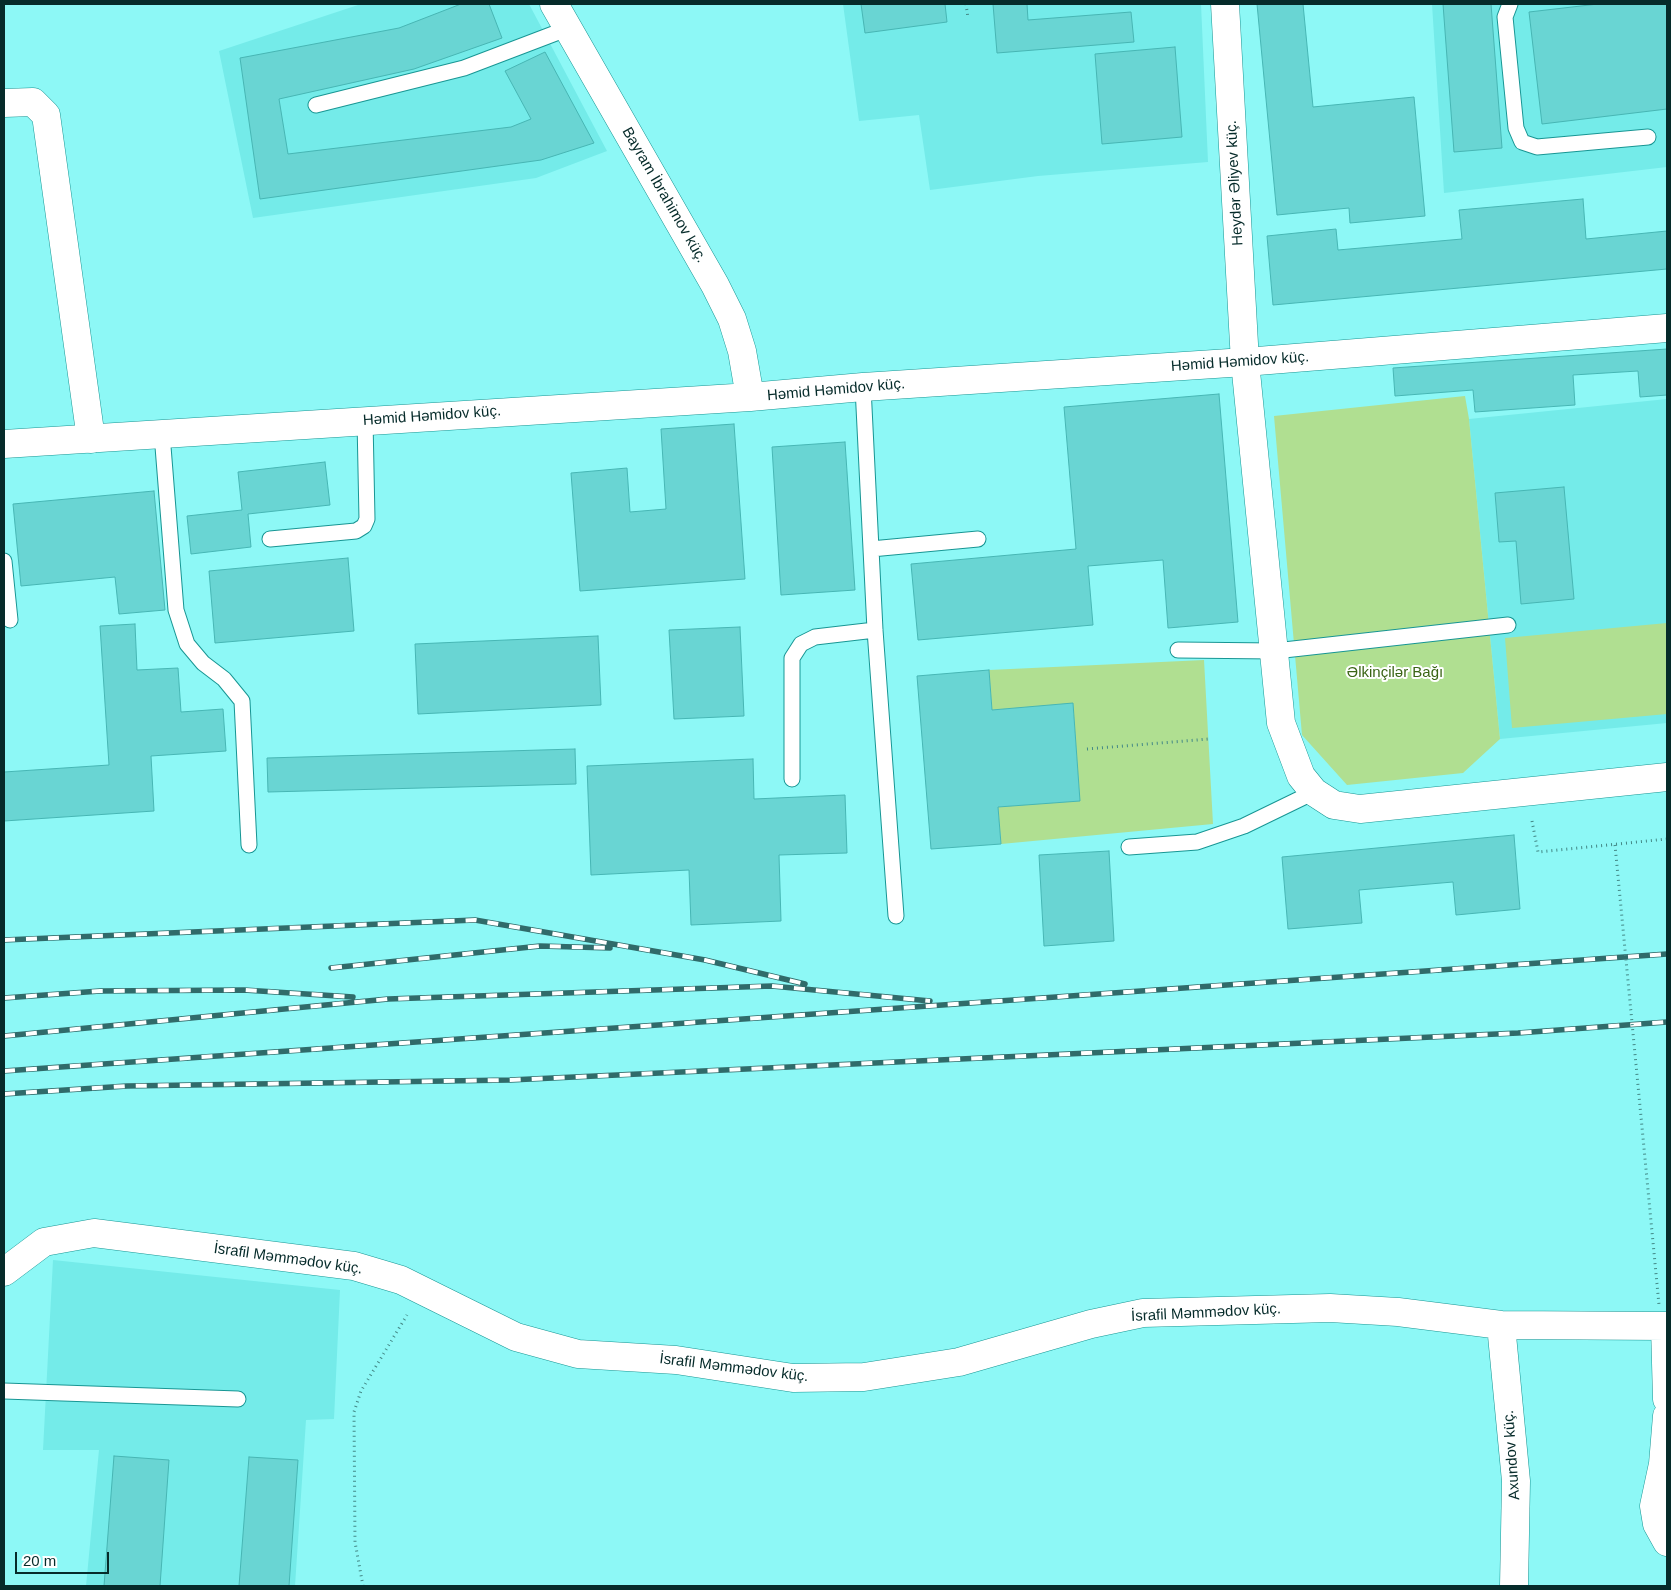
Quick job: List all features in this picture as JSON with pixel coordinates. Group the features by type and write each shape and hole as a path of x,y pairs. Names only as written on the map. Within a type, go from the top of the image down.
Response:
{"street":[{"name":"Bayram İbrahimov küç.","path":"554,4 715,285 732,319 742,351 750,396"},
{"name":"Heydər Əliyev küç.","path":"1225,4 1245,362 1281,723 1301,776 1314,792"},
{"path":"4,103 33,102 46,115 91,439"},
{"name":"Həmid Həmidov küç.","path":"4,444 1245,362 1667,328"},
{"path":"1314,792 1334,805 1360,809 1667,777"},
{"name":"İsrafil Məmmədov küç.","path":"4,1272 44,1242 94,1233 354,1266 401,1280 516,1337 578,1354 676,1360 793,1378 864,1377 959,1362 1091,1324 1143,1313 1330,1308 1398,1312 1501,1325 1664,1319"},
{"path":"1664,1319 1667,1399"},
{"name":"Axundov küç.","path":"1501,1325 1516,1481 1514,1586"},
{"path":"1667,1416 1663,1464 1654,1506 1657,1524 1667,1542"}],"lane":[{"path":"1510,4 1506,18 1516,128 1522,142 1537,147 1648,137"},
{"path":"316,105 464,68 569,28"},
{"path":"863,387 875,630 896,916"},
{"path":"270,538 356,530 364,526 367,519 365,420"},
{"path":"162,434 176,610 187,644 203,663 224,679 242,701 248,845"},
{"path":"871,549 978,539"},
{"path":"4,561 10,620"},
{"path":"1178,650 1274,651 1508,625"},
{"path":"792,779 792,658 801,644 815,636 875,630"},
{"path":"1129,846 1196,842 1244,826 1314,792"},
{"path":"4,1391 238,1399"}],"path":[{"path":"966,4 968,18"},
{"path":"1088,749 1209,739"},
{"path":"1538,852 1667,839"},
{"path":"1615,845 1664,1319"},
{"path":"363,1586 355,1542 354,1412 361,1391 421,1291"}],"shaded area":[{"path":"361,4 529,4 607,151 536,178 253,218 219,51"},
{"path":"843,4 1201,4 1208,162 1038,176 930,190 919,115 859,121"},
{"path":"1432,4 1667,4 1667,167 1444,193"},
{"path":"1667,399 1667,723 1500,739 1469,419"},
{"path":"53,1260 340,1290 334,1419 306,1420 295,1586 86,1586 99,1450 43,1450"}],"green space":[{"name":"Əlkinçilər Bağı","path":"1465,396 1469,419 1500,739 1463,773 1347,785 1302,735 1274,416"},
{"path":"1667,623 1667,714 1512,728 1505,638"},
{"path":"1204,660 1213,824 1001,844 998,807 1080,800 1073,704 992,710 989,670"}],"building":[{"path":"461,4 489,4 502,38 414,69 279,99 288,154 511,127 531,119 505,71 545,52 594,143 541,160 260,199 240,58 399,28"},
{"path":"861,4 945,4 947,22 865,33"},
{"path":"993,4 1027,4 1028,20 1131,12 1134,42 997,53"},
{"path":"1257,4 1303,4 1313,107 1414,97 1425,216 1350,223 1349,208 1277,215"},
{"path":"1443,4 1491,4 1502,148 1454,152"},
{"path":"1598,4 1667,4 1667,109 1542,124 1529,12"},
{"path":"1175,47 1182,137 1102,144 1095,54"},
{"path":"1583,199 1586,239 1667,231 1667,269 1273,305 1267,236 1336,229 1338,250 1462,239 1459,210"},
{"path":"1667,349 1667,395 1640,397 1638,371 1573,375 1575,405 1475,412 1473,390 1395,396 1393,368"},
{"path":"1219,394 1238,622 1168,628 1163,560 1088,566 1093,625 918,640 911,564 1076,549 1064,407"},
{"path":"734,424 745,579 580,591 571,473 627,468 630,512 666,509 661,429"},
{"path":"845,442 855,590 781,595 772,447"},
{"path":"325,462 330,505 248,514 251,547 191,554 187,516 242,510 238,472"},
{"path":"1564,487 1574,599 1521,604 1516,541 1499,542 1495,493"},
{"path":"154,491 165,610 119,614 115,577 21,586 13,504"},
{"path":"348,558 354,631 215,643 209,571"},
{"path":"135,624 137,670 178,668 181,712 223,709 226,751 151,756 154,811 4,821 4,772 109,765 100,626"},
{"path":"740,627 744,716 674,719 669,630"},
{"path":"598,636 601,705 418,714 415,644"},
{"path":"989,670 992,710 1073,703 1080,801 998,807 1001,844 931,849 917,676"},
{"path":"575,749 576,784 268,792 267,758"},
{"path":"753,759 754,799 845,795 847,853 779,855 781,921 691,925 689,870 591,875 587,766"},
{"path":"1514,835 1520,909 1456,915 1453,882 1359,890 1362,923 1288,929 1282,857"},
{"path":"1109,851 1114,941 1044,946 1039,855"},
{"path":"114,1456 169,1460 160,1586 104,1586"},
{"path":"249,1457 298,1460 289,1586 239,1586"}],"railway":[{"path":"4,940 475,920 705,960 805,984"},
{"path":"331,968 540,946 610,948"},
{"path":"4,1071 1667,954"},
{"path":"4,1036 388,999 772,986 930,1001"},
{"path":"4,998 100,991 244,990 353,997"},
{"path":"4,1094 127,1086 510,1080 1518,1033 1667,1022"}]}
